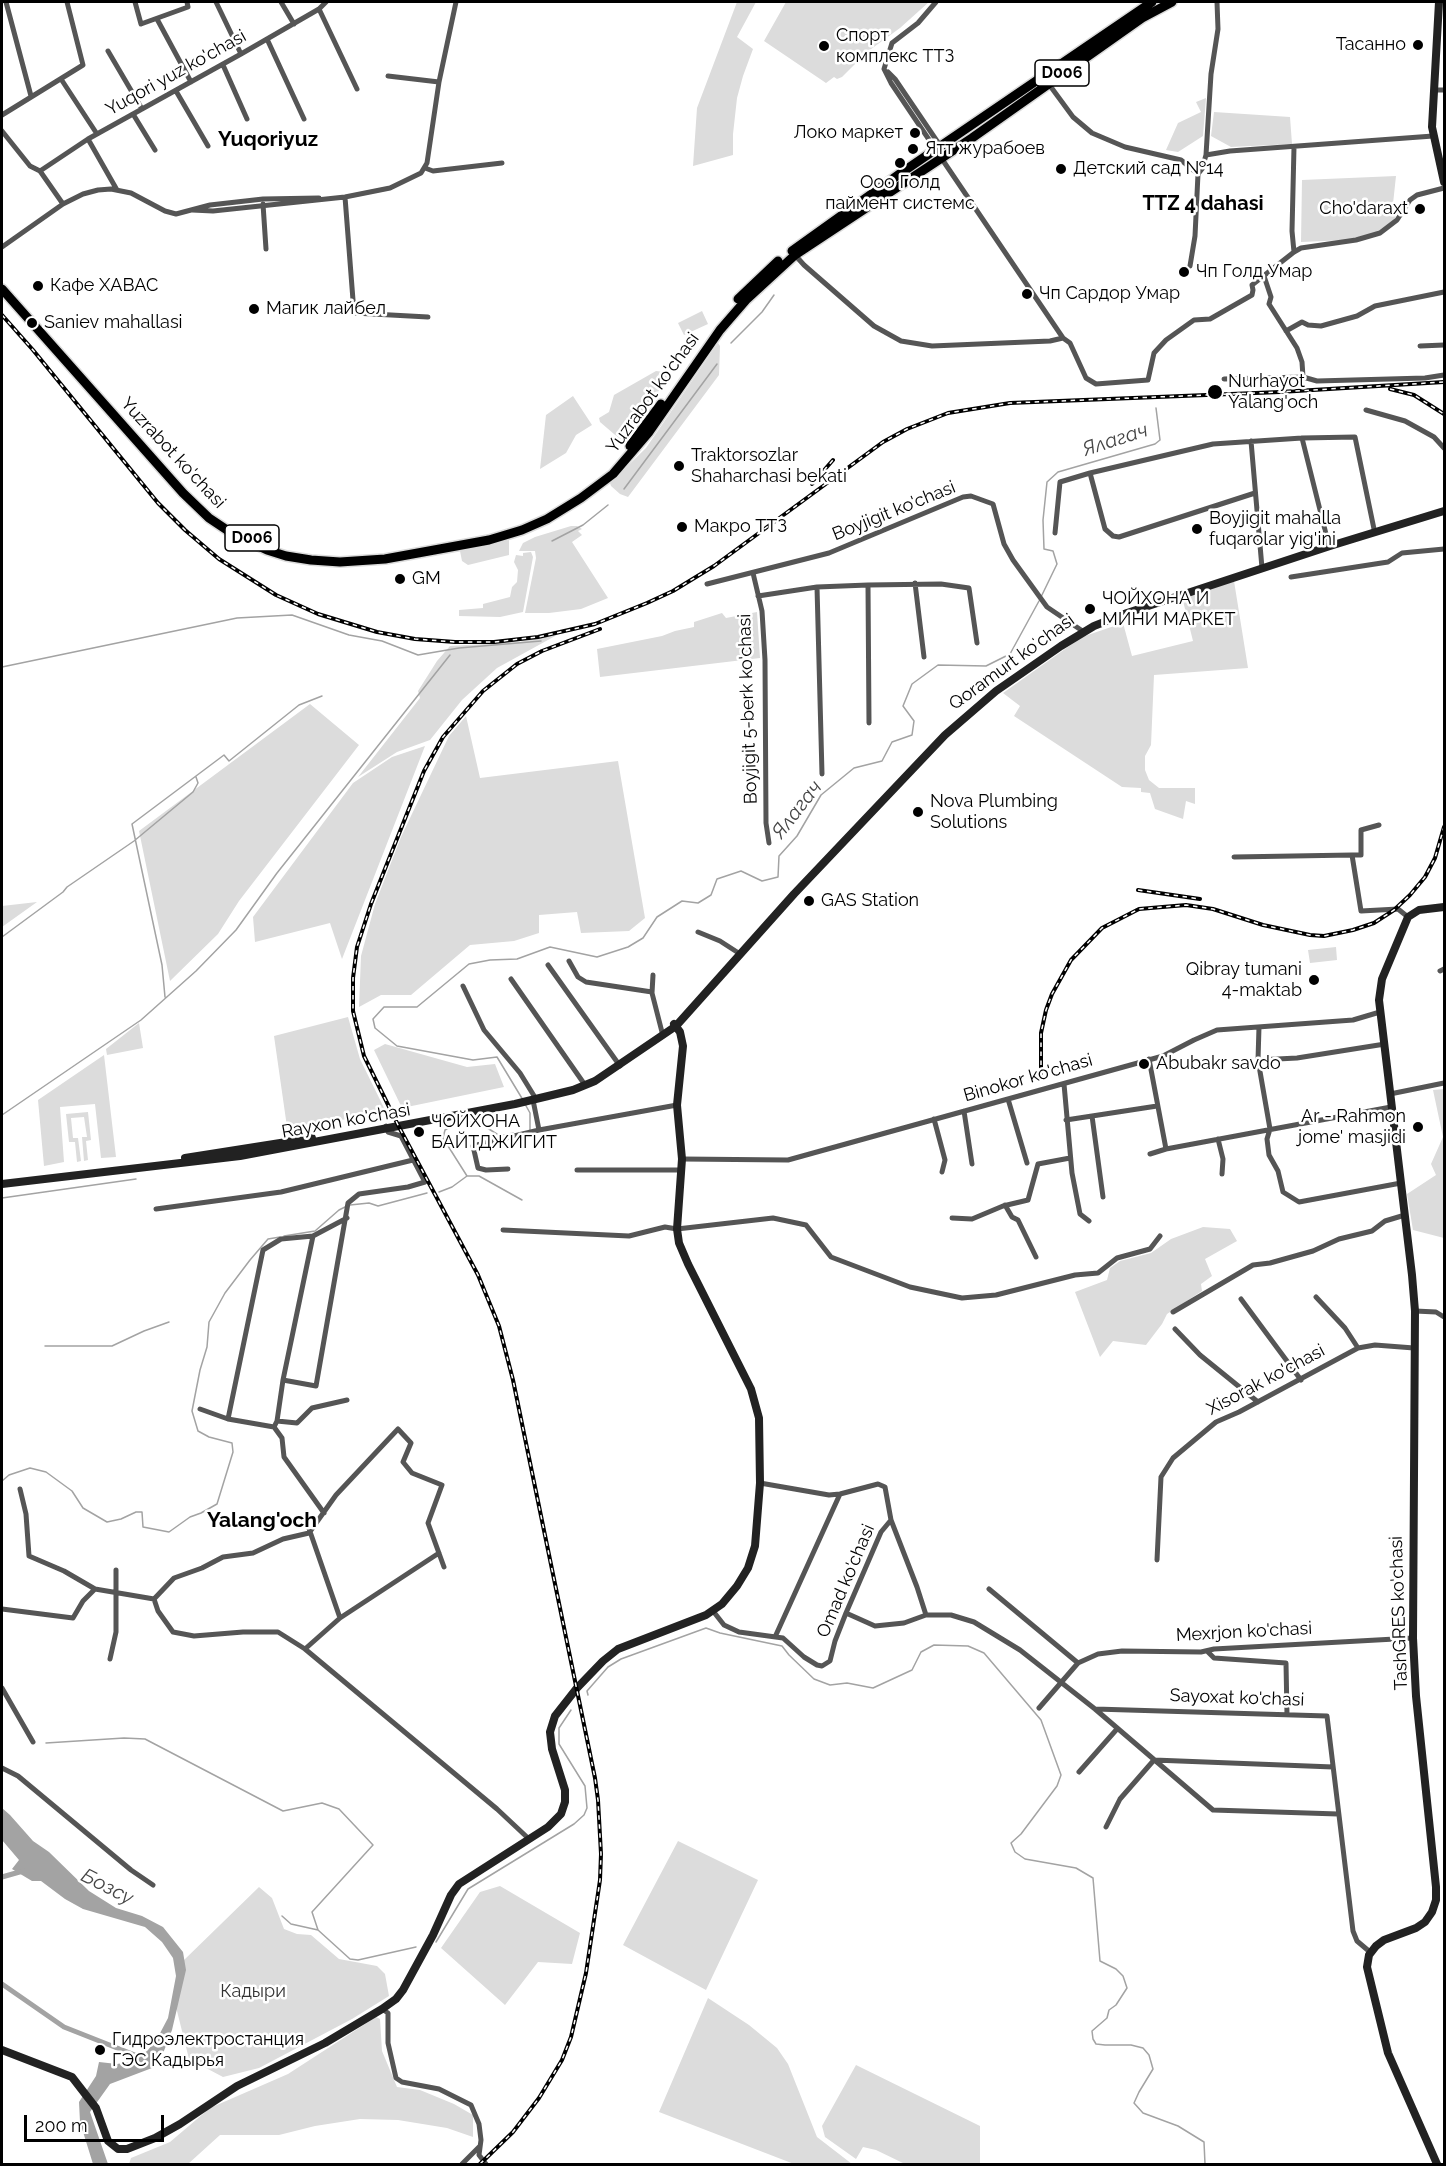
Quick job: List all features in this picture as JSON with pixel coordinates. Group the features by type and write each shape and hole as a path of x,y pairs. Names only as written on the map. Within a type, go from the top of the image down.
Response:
{"main road":[{"name":"Yuzrabot ko'chasi","path":"718,329 795,255 1152,2"},
{"name":"Yuzrabot ko'chasi","path":"2,280 32,318 192,503 233,534 277,553 311,560 351,562 385,559 478,543 540,522 564,509 596,484 634,441 750,287 785,256 1048,83 1142,18 1172,2"},
{"path":"1439,2 1433,136 1444,182"},
{"name":"Yuzrabot ko'chasi","path":"2,289 32,318"},
{"name":"Qoramurt koʻchasi","path":"1262,567 1328,542 1444,508"},
{"name":"Qoramurt koʻchasi","path":"675,1025 737,952 955,722 994,689 1098,621 1444,508"},
{"name":"Qoramurt koʻchasi","path":"675,1025 793,893"},
{"path":"1408,917 1419,910 1444,907"},
{"name":"TashGRES ko'chasi","path":"1371,1952 1382,1941 1416,1928 1425,1922 1432,1912 1437,1887 1423,1764 1413,1638 1415,1311 1379,995 1381,983 1408,917"},
{"path":"2,2050 68,2075 96,2108 108,2142 118,2149 130,2148 180,2124 237,2086 325,2043 382,2009 396,1999 403,1990 456,1887 465,1878 553,1824 561,1814 565,1802 564,1784 552,1749 550,1732 555,1716 587,1676 618,1649 713,1611 733,1592 752,1561 755,1546 760,1483 760,1428 753,1394 679,1243 677,1229 681,1159 677,1105 683,1046 675,1025"},
{"name":"Rayxon ko'chasi","path":"2,1184 240,1156 532,1099 584,1084 620,1064 675,1025"},
{"name":"Rayxon ko'chasi","path":"2,1179 137,1164 386,1127"},
{"path":"1371,1952 1367,1961 1368,1976 1388,2053 1437,2164"}],"street":[{"path":"6,2 31,96"},
{"path":"2,116 83,65 67,2"},
{"path":"135,2 141,24 188,7 187,2"},
{"path":"216,2 241,54"},
{"path":"282,2 294,24"},
{"name":"Yuqori yuz ko'chasi","path":"40,171 88,139 223,65 319,9 326,2"},
{"path":"2,247 63,204 91,191 117,190 131,193 165,211 176,214 192,210 213,211 310,197 345,197 390,188 417,175 425,168 439,82 456,2"},
{"path":"936,2 918,23 892,43 884,69 895,79 940,152 1063,338 1070,343 1086,378 1096,384 1148,380 1154,352 1166,340 1194,320 1209,319 1252,295 1252,285 1294,252 1301,248 1356,240 1380,233 1396,220 1410,200 1417,195 1444,188"},
{"path":"1190,266 1195,236 1198,174 1202,170 1206,155 1210,74 1218,29 1217,2"},
{"path":"319,9 357,89"},
{"path":"157,19 191,82"},
{"path":"267,39 304,118"},
{"path":"108,51 142,109"},
{"path":"223,65 247,119"},
{"path":"388,76 439,82"},
{"path":"61,79 97,134"},
{"path":"1048,83 1076,121 1092,133 1125,147 1181,160 1198,174"},
{"path":"1434,90 1444,90"},
{"path":"176,91 208,146"},
{"path":"133,114 155,150"},
{"path":"2,131 30,166 40,171 63,204"},
{"path":"1206,155 1230,151 1433,136"},
{"path":"88,139 117,190"},
{"path":"1294,147 1292,231 1294,252"},
{"path":"425,168 433,171 502,163"},
{"path":"345,197 354,313 428,317"},
{"path":"263,203 266,249"},
{"path":"795,255 874,326 901,341 932,346 1050,341 1063,338"},
{"path":"1264,276 1271,297 1269,304 1300,355 1303,377"},
{"path":"1286,331 1302,322 1321,326 1357,316 1375,306 1444,292"},
{"path":"1420,346 1444,345"},
{"path":"1224,379 1303,377 1317,381 1425,378 1444,375"},
{"path":"1366,410 1405,421 1434,437 1444,448"},
{"path":"1055,532 1060,482 1213,444 1355,437 1374,529"},
{"path":"1302,438 1328,542"},
{"path":"1251,441 1262,567"},
{"path":"1090,473 1105,529 1113,536 1119,537 1255,494"},
{"name":"Boyjigit ko'chasi","path":"753,573 828,553 963,497 971,496 993,504 1004,544 1047,607 1083,630"},
{"path":"1291,577 1388,562 1402,553 1444,549"},
{"path":"707,584 753,573"},
{"name":"Boyjigit 5-berk ko'chasi","path":"753,573 762,611 765,660 766,823 769,843"},
{"path":"758,596 817,587 915,583 969,588 977,643"},
{"path":"915,583 924,657"},
{"path":"868,585 869,723"},
{"path":"817,587 822,774"},
{"path":"1234,856 1361,855 1361,830 1379,825"},
{"path":"1352,855 1361,911 1419,910"},
{"path":"1398,909 1408,917"},
{"path":"698,932 720,941 737,952"},
{"path":"569,961 578,977 586,982 652,992"},
{"path":"548,965 620,1064"},
{"path":"653,975 652,992 662,1035"},
{"path":"511,979 584,1084"},
{"path":"463,986 484,1030 503,1050 532,1099 539,1130"},
{"name":"Binokor ko'chasi","path":"681,1159 788,1160 1163,1056 1208,1033 1226,1029 1353,1020 1380,1012"},
{"path":"1259,1027 1258,1059 1270,1129 1267,1139 1269,1155 1278,1171 1283,1192 1299,1202 1401,1184"},
{"path":"1258,1059 1297,1058 1385,1044"},
{"path":"1149,1059 1166,1149"},
{"path":"1390,1094 1444,1083"},
{"path":"1064,1084 1070,1158 1080,1214 1089,1221"},
{"path":"1008,1099 1027,1164"},
{"path":"508,1169 478,1168 473,1146 539,1130 677,1105"},
{"path":"1066,1120 1157,1106"},
{"path":"1150,1154 1166,1149 1391,1107"},
{"path":"964,1111 972,1164"},
{"path":"1092,1116 1103,1197"},
{"path":"934,1119 945,1160 942,1172"},
{"path":"282,1380 316,1386 348,1203 359,1194 408,1187 425,1182 401,1137 391,1134 386,1127"},
{"path":"1218,1139 1223,1159 1222,1174"},
{"path":"952,1218 972,1219 1005,1205 1028,1200 1038,1164 1070,1158"},
{"path":"156,1209 281,1192 413,1160"},
{"path":"577,1170 681,1170"},
{"path":"1005,1205 1012,1217 1018,1220 1036,1257"},
{"path":"1173,1312 1253,1265 1270,1263 1312,1251 1339,1239 1372,1231 1385,1221 1404,1215"},
{"path":"228,1419 263,1250 281,1239 313,1236 347,1216"},
{"path":"503,1230 629,1236 665,1227 677,1229 773,1218 806,1224 831,1257 910,1287 962,1298 996,1295 1075,1275 1098,1273 1117,1258 1150,1249 1161,1236"},
{"path":"313,1236 282,1380 275,1424 282,1438 284,1457 324,1512"},
{"path":"1316,1297 1345,1328 1358,1348"},
{"path":"1240,1299 1300,1380"},
{"path":"1415,1311 1436,1312 1444,1317"},
{"path":"1175,1329 1200,1355 1258,1402"},
{"name":"Xisorak ko'chasi","path":"1157,1560 1161,1477 1173,1458 1216,1422 1358,1348 1375,1344 1414,1348"},
{"path":"200,1409 228,1419 275,1424 297,1423 312,1408 347,1400"},
{"path":"154,1599 174,1578 202,1568 223,1557 253,1553 283,1539 309,1533 336,1495 398,1429 411,1443 403,1462 412,1473 442,1485 428,1523 444,1567"},
{"name":"Omad ko'chasi","path":"760,1483 829,1495 878,1484 885,1487 891,1520 926,1615"},
{"path":"20,1489 27,1514 29,1556 64,1571 95,1589 154,1599"},
{"path":"775,1637 840,1494"},
{"path":"306,1520 340,1618"},
{"name":"Omad ko'chasi","path":"713,1611 724,1625 739,1632 783,1638 804,1657 822,1666 830,1661 846,1613 881,1532 891,1520"},
{"path":"305,1649 340,1618 439,1553"},
{"path":"110,1659 116,1632 116,1570"},
{"path":"2,1609 73,1618 83,1601 95,1589"},
{"path":"988,1589 1078,1663"},
{"path":"154,1599 158,1611 173,1632 194,1636 278,1632 305,1649 497,1809 529,1839"},
{"path":"846,1613 875,1626 904,1623 926,1615 951,1615 974,1622 1020,1650 1095,1709 1213,1810 1338,1814"},
{"name":"Mexrjon ko'chasi","path":"1039,1708 1078,1663 1098,1654 1122,1651 1207,1651 1413,1638"},
{"path":"1207,1651 1214,1658 1286,1663 1287,1714"},
{"path":"2,1688 33,1742"},
{"name":"Sayoxat ko'chasi","path":"1095,1709 1327,1716 1353,1930 1357,1941 1371,1952"},
{"path":"1079,1772 1118,1729"},
{"path":"1154,1760 1333,1767"},
{"path":"1106,1827 1120,1799 1154,1760"},
{"path":"2,1768 18,1776 131,1870 153,1885"},
{"path":"382,2009 388,2013 388,2043 396,2078 402,2082 439,2089 471,2105 479,2124 479,2155 486,2164"},
{"path":"462,2164 480,2146"}],"green space":[{"path":"737,2 756,2 737,37 753,49 737,98 733,155 693,166 697,108"},
{"name":"Спорт комплекс ТТЗ","path":"786,2 929,2 900,28 867,52 842,77 837,79 834,77 826,83 764,41"},
{"path":"1206,98 1203,136 1178,152 1166,150 1178,123 1201,112 1196,102"},
{"path":"1214,112 1290,117 1292,144 1231,147 1211,136"},
{"path":"1396,176 1392,213 1397,214 1392,223 1378,232 1347,240 1301,242 1302,180"},
{"path":"702,311 708,324 684,335 678,323"},
{"path":"718,343 720,346 719,375 628,497 620,494 610,483 646,448"},
{"path":"656,371 664,372 668,379 621,440 600,422 599,418 609,412 614,395"},
{"path":"573,396 592,425 576,435 566,453 540,469 546,415"},
{"path":"571,526 582,529 578,531 582,535 572,542 608,598 581,609 525,613 536,558 535,551 519,551 523,543"},
{"path":"509,540 509,555 468,565 462,561 460,551"},
{"path":"531,552 533,557 523,612 500,617 459,616 459,610 483,608 483,604 510,597 512,587 517,582 518,570 514,562 516,555 523,556 523,553"},
{"path":"1234,581 1248,668 1154,675 1151,745 1145,756 1145,770 1149,780 1159,788 1195,788 1195,804 1186,801 1183,819 1155,809 1150,793 1141,792 1141,788 1122,787 1014,716 1020,706 1003,693 1082,637 1123,623 1132,656 1193,641 1182,597"},
{"path":"757,612 760,658 600,677 597,649 694,627 694,622 722,613 726,618"},
{"path":"557,635 497,668 462,700 430,740 397,752 358,777 420,698 418,691 437,661 450,646 519,642"},
{"path":"310,704 359,745 239,901 218,934 170,981 139,831"},
{"path":"466,716 480,778 618,761 645,918 629,931 581,933 577,912 539,915 539,933 514,941 470,945 411,995 381,995 359,1007 361,956 375,904 401,837 449,736"},
{"path":"425,746 342,959 330,923 255,942 253,917 353,783 392,757"},
{"path":"37,902 2,927 2,906"},
{"path":"1336,947 1337,960 1310,963 1308,950"},
{"path":"348,1017 360,1059 387,1114 287,1127 274,1036"},
{"path":"139,1023 143,1048 107,1055 106,1049"},
{"path":"385,1044 467,1067 495,1064 504,1087 402,1108 374,1050"},
{"path":"104,1055 116,1157 101,1158 95,1104 60,1107 64,1162 44,1166 38,1100"},
{"path":"1444,1089 1444,1238 1413,1230 1407,1194 1436,1175 1431,1164 1443,1137 1433,1090"},
{"path":"88,1112 91,1140 86,1141 88,1160 84,1161 82,1137 87,1137 84,1117 71,1118 73,1138 78,1138 81,1161 77,1162 75,1142 69,1142 66,1114"},
{"path":"1203,1227 1230,1229 1237,1241 1205,1259 1212,1276 1201,1284 1202,1291 1167,1314 1146,1345 1113,1341 1100,1357 1075,1292 1107,1280 1110,1268 1120,1261 1151,1253 1171,1239"},
{"path":"678,1841 758,1880 706,1990 623,1945"},
{"path":"500,1886 580,1933 572,1964 538,1962 505,2005 441,1948 480,1892"},
{"name":"Кадыри","path":"259,1887 272,1898 284,1929 297,1934 311,1935 339,1959 377,1966 385,1974 389,1996 352,2019 259,2068 223,2077 189,2059 176,2007 183,1961"},
{"path":"708,1998 749,2025 777,2048 788,2064 817,2137 852,2164 794,2164 659,2112"},
{"path":"376,2017 380,2019 382,2051 397,2087 420,2090 454,2104 473,2115 473,2137 447,2128 398,2120 360,2119 315,2126 279,2135 220,2135 188,2164 129,2164 131,2158 170,2142 210,2108 288,2074"},
{"path":"856,2065 980,2126 980,2164 905,2164 876,2150 863,2147 856,2159 825,2137 822,2126"}],"shaded area":[{"name":"Бозсу","path":"2,1808 33,1841 49,1852 89,1891 116,1908 142,1916 163,1927 183,1952 186,1970 172,2030 162,2056 152,2068 110,2084 90,2112 108,2164 93,2164 80,2122 79,2102 96,2076 99,2062 117,2064 133,2061 148,2050 158,2037 168,2018 176,1976 173,1958 162,1942 145,1927 83,1909 41,1881 32,1881 12,1869 19,1860 2,1840"}],"waterway":[{"path":"731,343 762,312 774,295"},
{"path":"624,489 717,364"},
{"name":"Ялагач","path":"1041,597 1057,564 1053,551 1044,549 1043,520 1047,482 1058,472 1155,444 1160,440 1156,408"},
{"path":"552,541 583,525 608,505"},
{"name":"Ялагач","path":"523,1100 497,1057 473,1060 397,1046 375,1028 373,1019 384,1007 417,1007 469,964 490,960 517,959 550,947 597,957 628,947 643,938 657,917 682,901 698,903 711,895 717,879 741,871 762,881 778,877 779,856 797,836 821,795 854,768 882,761 892,742 912,735 914,721 903,706 912,684 938,665 986,666 1010,654 1039,601"},
{"path":"2,667 237,618 292,615 349,635 382,641 418,655 459,648 541,641"},
{"path":"2,1115 141,1020 196,971 236,930 277,873 450,655"},
{"path":"165,997 162,965 132,824 224,755 229,761 299,705 322,696"},
{"path":"2,937 67,887 134,841 193,792 198,783 196,777"},
{"name":"Ялагач","path":"525,1104 530,1113 530,1131"},
{"name":"Ялагач","path":"467,1176 443,1138 445,1130 461,1121 481,1124 500,1136 513,1133"},
{"path":"439,1192 452,1187 467,1176 479,1176 522,1200"},
{"path":"2,1198 136,1179"},
{"path":"350,1205 369,1203 378,1206 427,1193"},
{"path":"284,1236 315,1231 345,1207"},
{"path":"2,1481 9,1475 30,1468 46,1472 72,1491 83,1508 107,1522 142,1512 143,1527 169,1532 190,1517 217,1504 233,1452 232,1443 209,1437 198,1431 192,1411 207,1347 209,1322 225,1293 250,1260 268,1239 280,1237"},
{"path":"45,1346 112,1346 169,1322"},
{"path":"588,1695 587,1691 608,1667 621,1659 706,1628 782,1646 814,1679 830,1685 847,1683 873,1688 912,1670 921,1652 934,1645 968,1646 984,1653 1041,1720 1061,1775 1057,1786 1021,1834 1011,1843 1015,1852 1025,1859 1076,1868 1093,1878 1100,1961 1116,1969 1123,1976 1127,1988 1116,2005 1109,2010 1107,2018 1092,2031 1093,2039 1096,2044 1131,2045 1143,2048 1149,2055 1153,2069 1134,2103 1143,2113 1178,2126 1204,2142 1205,2164"},
{"path":"436,1942 468,1889 574,1824 584,1815 587,1808 585,1786 559,1744 559,1728 571,1710"},
{"path":"46,1743 124,1738 145,1739 283,1811 322,1803 339,1809 373,1845 312,1912 318,1930"},
{"path":"2,1877 23,1871"},
{"path":"282,1916 291,1924 318,1930 350,1959 358,1960 416,1947"},
{"path":"2,1984 64,2027 145,2059"}],"railway":[{"path":"2,315 158,503 219,559 276,595 318,614 377,632 415,639 455,642 494,642 538,637 595,624 673,591 714,566 883,442 907,429 948,413 1010,403 1280,392 1444,382"},
{"path":"1390,389 1414,395 1444,414"},
{"path":"812,484 833,460"},
{"path":"480,2164 513,2132 539,2098 562,2060 571,2037 586,1973 600,1880 598,1800 513,1380 499,1326 478,1275 364,1056 353,1011 353,978 357,947 371,904 424,771 443,737 483,691 517,664 542,651 600,629"},
{"path":"1041,1074 1041,1033 1052,994 1071,960 1102,928 1139,909 1186,905 1213,909 1263,925 1310,935 1324,936 1353,930 1374,923 1394,910 1410,895 1425,877 1435,858 1444,827"},
{"path":"1138,890 1200,899"}],"place":[{"name":"Тасанно","path":"1418,45"},
{"name":"Спорт комплекс ТТЗ","path":"824,46"},
{"name":"Локо маркет","path":"915,133"},
{"name":"Ятт журабоев","path":"913,149"},
{"name":"Ооо Голд паймент системс","path":"900,163"},
{"name":"Детский сад №14","path":"1061,169"},
{"name":"Cho'daraxt","path":"1420,209"},
{"name":"Чп Голд Умар","path":"1184,272"},
{"name":"Кафе ХАВАС","path":"38,286"},
{"name":"Чп Сардор Умар","path":"1027,294"},
{"name":"Магик лайбел","path":"254,309"},
{"name":"Saniev mahallasi","path":"32,323"},
{"name":"Nurhayot Yalang'och","path":"1215,392"},
{"name":"Traktorsozlar Shaharchasi bekati","path":"679,466"},
{"name":"Макро ТТЗ","path":"682,527"},
{"name":"Boyjigit mahalla fuqarolar yig'ini","path":"1197,529"},
{"name":"GM","path":"400,579"},
{"name":"ЧОЙХОНА И МИНИ МАРКЕТ","path":"1090,609"},
{"name":"Nova Plumbing Solutions","path":"918,812"},
{"name":"GAS Station","path":"809,901"},
{"name":"Qibray tumani 4-maktab","path":"1314,980"},
{"name":"Abubakr savdo","path":"1144,1064"},
{"name":"Ar - Rahmon jome' masjidi","path":"1418,1127"},
{"name":"ЧОЙХОНА БАЙТДЖИГИТ","path":"419,1132"},
{"name":"Гидроэлектростанция ГЭС Кадырья","path":"100,2050"}],"district":[{"name":"Yuqoriyuz","path":"268,140"},
{"name":"TTZ 4 dahasi","path":"1203,204"},
{"name":"Yalang'och","path":"262,1521"}]}
